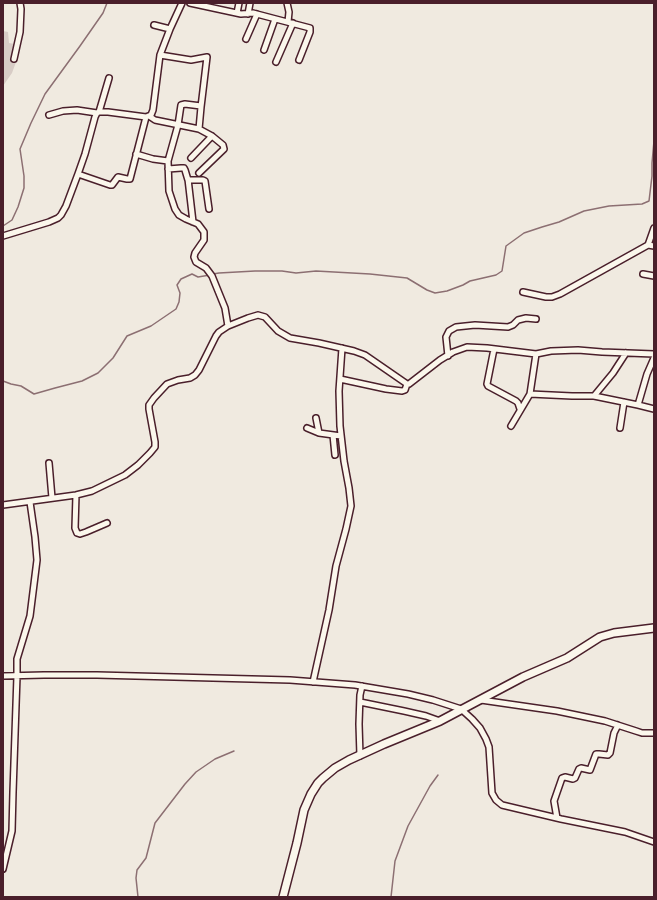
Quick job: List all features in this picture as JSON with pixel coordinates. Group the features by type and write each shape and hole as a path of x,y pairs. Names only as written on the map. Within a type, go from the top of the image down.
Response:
{"street":[{"path":"14,59 20,32 20,3"},
{"path":"78,174 110,185 118,177 127,179 130,178 147,117 152,110 160,55 182,3"},
{"path":"190,3 243,15 252,13 257,14 308,27 310,32 299,60"},
{"path":"237,13 238,3"},
{"path":"248,14 250,3"},
{"path":"276,62 290,22 287,3"},
{"path":"246,39 257,14"},
{"path":"264,50 275,19"},
{"path":"154,25 170,29"},
{"path":"160,55 191,60 207,57 201,106 200,129"},
{"path":"3,236 49,222 61,215 78,174 95,117 109,78"},
{"path":"201,106 181,105 178,125 168,161 169,191 180,217 200,225 204,232 204,240 195,253 194,258 196,262 211,274 225,308 228,326"},
{"path":"49,115 63,111 77,110 147,117 200,129 223,145 224,149 199,173"},
{"path":"191,158 212,136"},
{"path":"136,154 153,159 168,161"},
{"path":"168,169 184,168 185,170 188,179 193,222"},
{"path":"188,179 205,181 209,208"},
{"path":"523,292 546,297 552,297 560,294 648,244 654,228"},
{"path":"648,244 654,246"},
{"path":"644,274 654,276"},
{"path":"3,505 76,495 97,490 125,475 150,453 155,445 149,404 167,384 190,378 199,370 217,334 228,326 248,318 260,315 266,317 278,331 290,338 342,348 365,355 407,384"},
{"path":"448,356 446,337 449,331 456,326 474,325 508,327 513,325 518,320 526,318 536,319"},
{"path":"313,682 329,610 336,566 351,506 350,488 344,461 340,423 342,348"},
{"path":"340,378 386,390 402,391 405,390 407,384 434,364 458,350 467,348 494,349 536,354 551,351 578,350 654,354"},
{"path":"494,349 487,384 488,386 516,401 520,410"},
{"path":"594,396 613,373 626,353"},
{"path":"510,426 530,394 536,354"},
{"path":"638,405 647,374 654,358"},
{"path":"530,394 594,396 654,409"},
{"path":"620,428 624,402"},
{"path":"316,418 319,432"},
{"path":"307,428 341,436"},
{"path":"333,435 335,455"},
{"path":"49,463 52,498"},
{"path":"76,495 75,528 77,533 80,534 107,523"},
{"path":"3,869 12,831 17,659 30,616 37,560 30,502"},
{"path":"283,897 304,810 311,794 321,780 330,772 384,744 440,721 523,677 568,658 600,637 614,633 654,628"},
{"path":"3,676 97,675 290,680 362,686 433,700 461,709 476,723 486,740 490,754 492,790 496,800 502,805 625,832 654,842"},
{"path":"360,756 359,724 362,686"},
{"path":"480,700 557,711 605,721 642,733 654,733"},
{"path":"360,702 411,712 440,721"},
{"path":"557,818 554,801 562,778 576,778 579,769 581,768 590,770 596,754 608,755 610,753 614,733 618,725"}],"shaded area":[{"path":"3,31 8,32 9,43 20,45 19,54 12,73 3,86"}],"waterway":[{"path":"3,226 12,220 24,188 24,176 20,149 31,123 45,94 103,13 107,3"},
{"path":"213,274 255,271 282,271 296,273 316,271 370,274 407,278 435,293 447,291 470,281 496,275 502,271 506,246 524,233 559,222 584,211 609,206 642,204 649,201 654,141"},
{"path":"3,381 21,386 34,394 82,381 98,373 113,358 127,336 151,326 176,309 179,302 180,293 177,285 181,279 192,274 198,277 210,275"},
{"path":"138,897 136,878 137,870 146,858 155,823 196,772 215,759 234,751"},
{"path":"391,897 395,861 408,826 430,786 438,775"}]}
